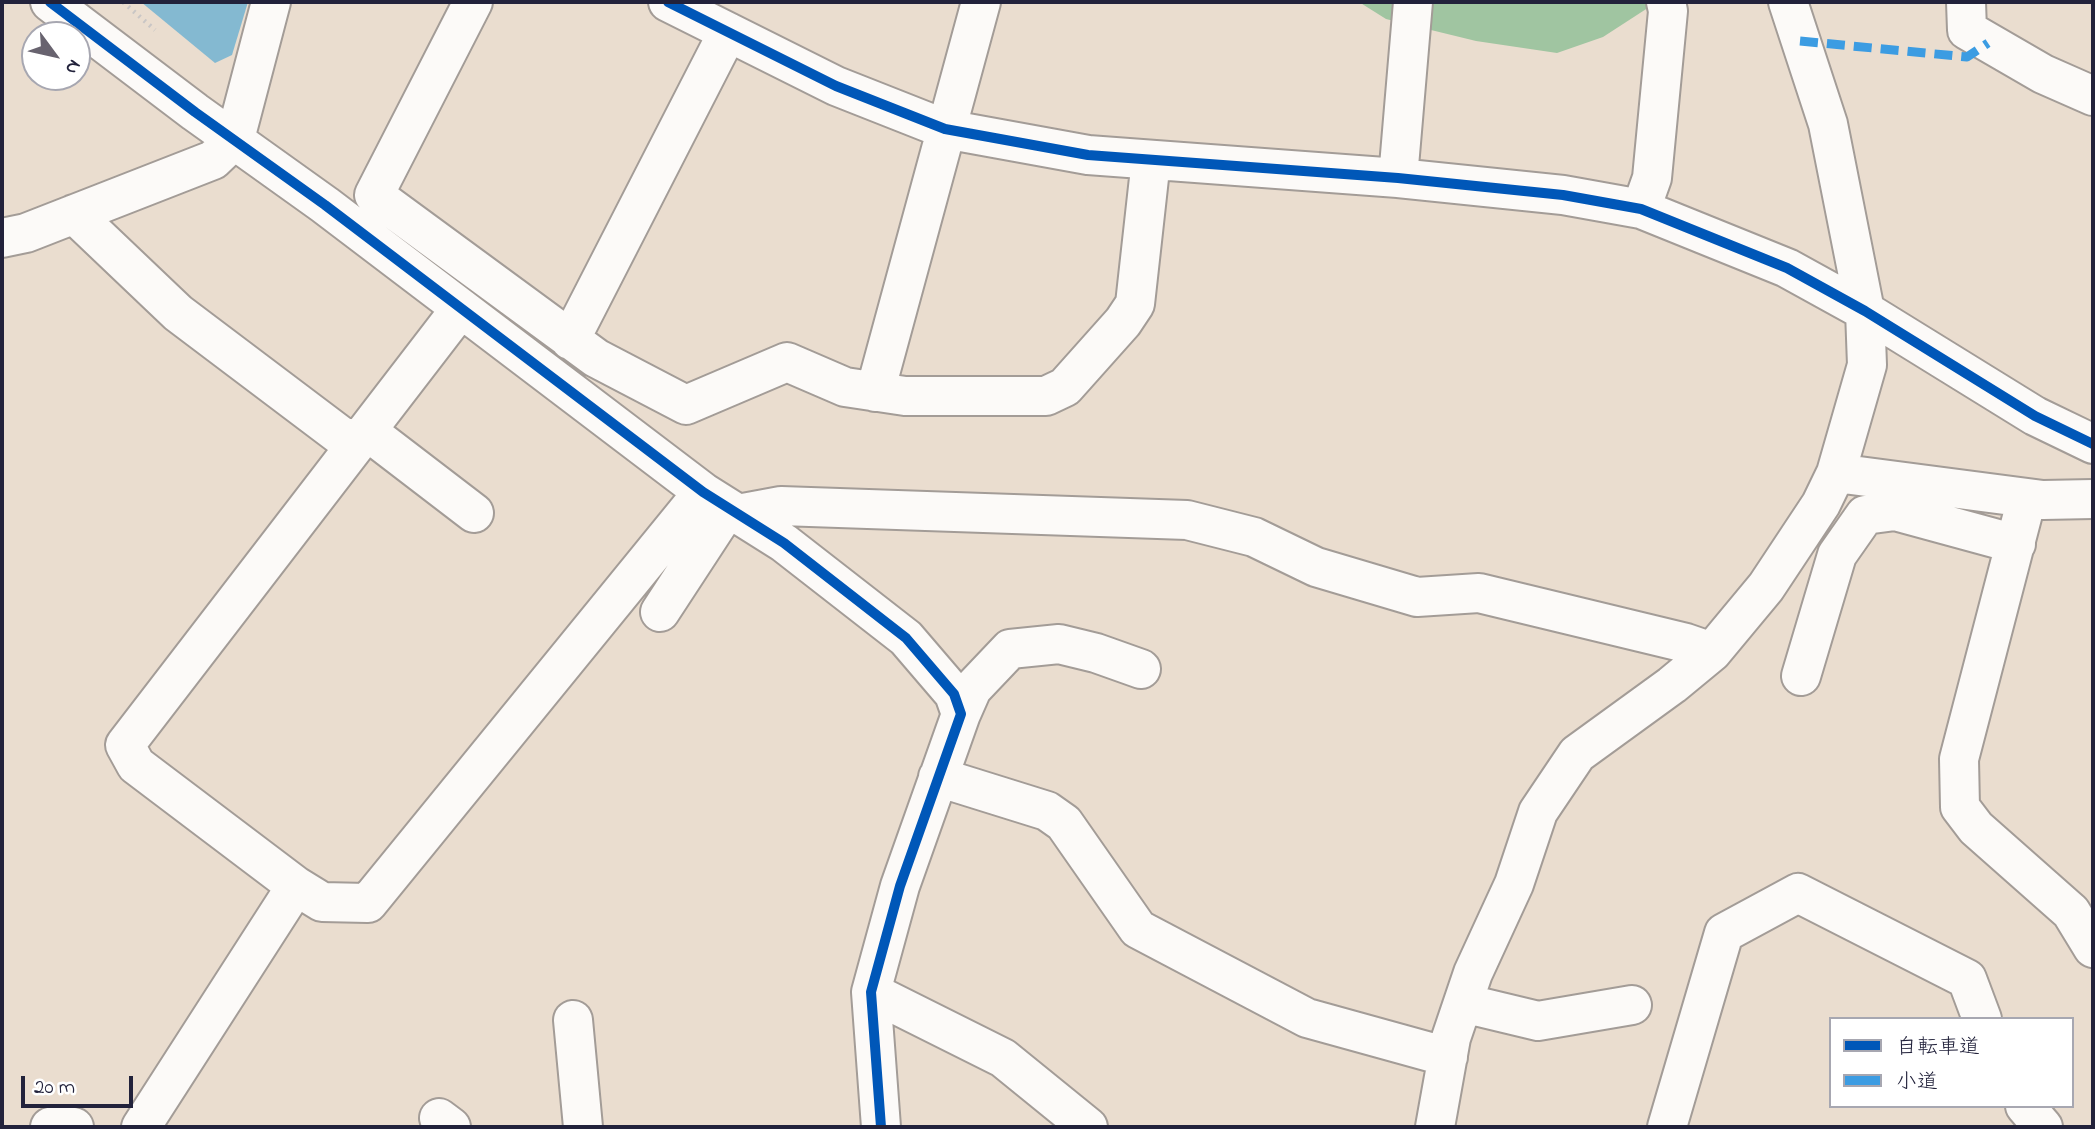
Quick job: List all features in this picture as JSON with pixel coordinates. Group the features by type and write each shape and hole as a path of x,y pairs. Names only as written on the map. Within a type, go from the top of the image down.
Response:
{"street":[{"path":"50,2 723,505 784,543 906,638 954,694 961,714"},
{"path":"2,238 26,233 214,160 235,139 271,2"},
{"path":"473,2 374,195 596,358 686,405 786,362 845,387 905,396 1046,396 1065,387 1123,322 1135,304 1151,160"},
{"path":"668,2 836,86 945,129 1088,155 1398,177 1563,195 1640,209 1787,268 1865,311 2035,416 2093,444"},
{"path":"875,392 981,2"},
{"path":"1398,177 1413,2"},
{"path":"1640,209 1651,178 1668,12 1666,2"},
{"path":"1435,1127 1451,1038 1473,974 1514,884 1538,812 1577,754 1672,685 1712,652 1766,587 1821,504 1836,473 1867,365 1865,311 1828,124 1788,2"},
{"path":"1966,2 1967,30 2043,74 2093,96"},
{"path":"570,340 728,32"},
{"path":"74,214 178,313 341,436 363,436 474,513"},
{"path":"461,308 125,745 136,765 296,886 322,902 368,903 723,505 1187,520 1254,537 1315,567 1417,597 1479,593 1686,643 1712,652"},
{"path":"1836,473 2043,500 2093,499"},
{"path":"2027,498 1959,759 1959,807 1976,828 2071,912 2093,948"},
{"path":"660,612 723,505"},
{"path":"1801,676 1837,555 1865,516 1895,511 2016,544"},
{"path":"881,1127 871,992 900,886 972,689 1010,649 1059,644 1096,653 1141,669"},
{"path":"938,778 1047,811 1064,823 1138,929 1307,1018 1448,1057"},
{"path":"141,1127 296,886"},
{"path":"1667,1127 1724,933 1798,894 1966,979 1981,1017"},
{"path":"871,992 1003,1058 1088,1127"},
{"path":"1463,1003 1538,1021 1632,1005"},
{"path":"573,1020 583,1127"},
{"path":"2027,1108 2043,1127"},
{"path":"50,1127 74,1127"}],"green space":[{"path":"1359,2 1657,2 1603,37 1557,53 1476,41 1386,19"}],"water":[{"path":"141,2 248,2 232,55 215,63"}],"marked path":[{"path":"1800,41 1967,57 1988,43"}],"cycle path":[{"path":"50,2 195,112 325,205 703,492 784,543 906,638 954,694 961,714 900,886 871,992 881,1127"},
{"path":"668,2 836,86 945,129 1088,155 1398,178 1563,195 1641,209 1787,268 1865,311 2035,416 2093,444"}]}
